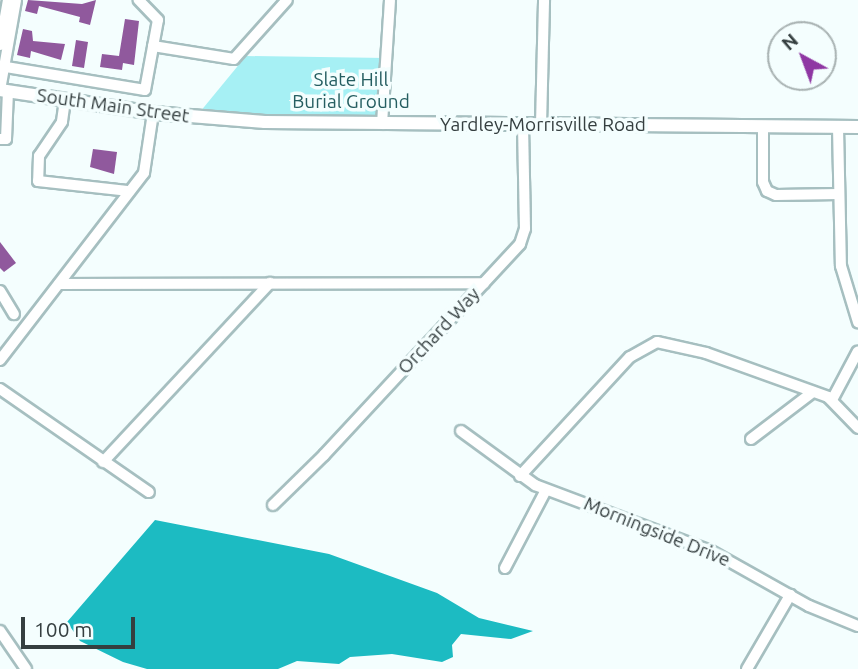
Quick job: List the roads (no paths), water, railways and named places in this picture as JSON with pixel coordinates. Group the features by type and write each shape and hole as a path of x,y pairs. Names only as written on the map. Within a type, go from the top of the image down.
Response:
{"main road":[{"name":"South Main Street","path":"3,91 153,113 227,120"},
{"name":"Yardley-Morrisville Road","path":"227,120 382,124 858,127"}],"street":[{"path":"0,45 8,0"},
{"path":"0,139 6,139 2,67 16,0"},
{"path":"2,67 145,90 158,20 139,0"},
{"path":"153,46 234,59 287,0"},
{"path":"382,124 390,0"},
{"path":"541,125 544,0"},
{"path":"65,100 62,122 39,156 38,181 129,191"},
{"path":"0,360 129,191 147,163 153,113"},
{"name":"Orchard Way","path":"273,505 484,283 523,237 523,125"},
{"path":"763,127 763,182 767,191 776,195 839,194"},
{"path":"838,127 841,266 858,323"},
{"path":"59,284 484,283"},
{"path":"103,461 270,284"},
{"path":"0,291 14,314"},
{"path":"520,476 630,357 651,343 665,342 706,353 813,392 832,400 858,428"},
{"path":"832,400 858,351"},
{"path":"0,389 149,492"},
{"path":"751,439 813,392"},
{"name":"Morningside Drive","path":"461,431 520,476 546,490 711,551 790,595 858,626"},
{"path":"505,568 546,490"},
{"path":"747,669 790,595"},
{"path":"0,631 26,669"}],"park label":[{"name":"Slate Hill Burial Ground","path":"351,91"}]}
